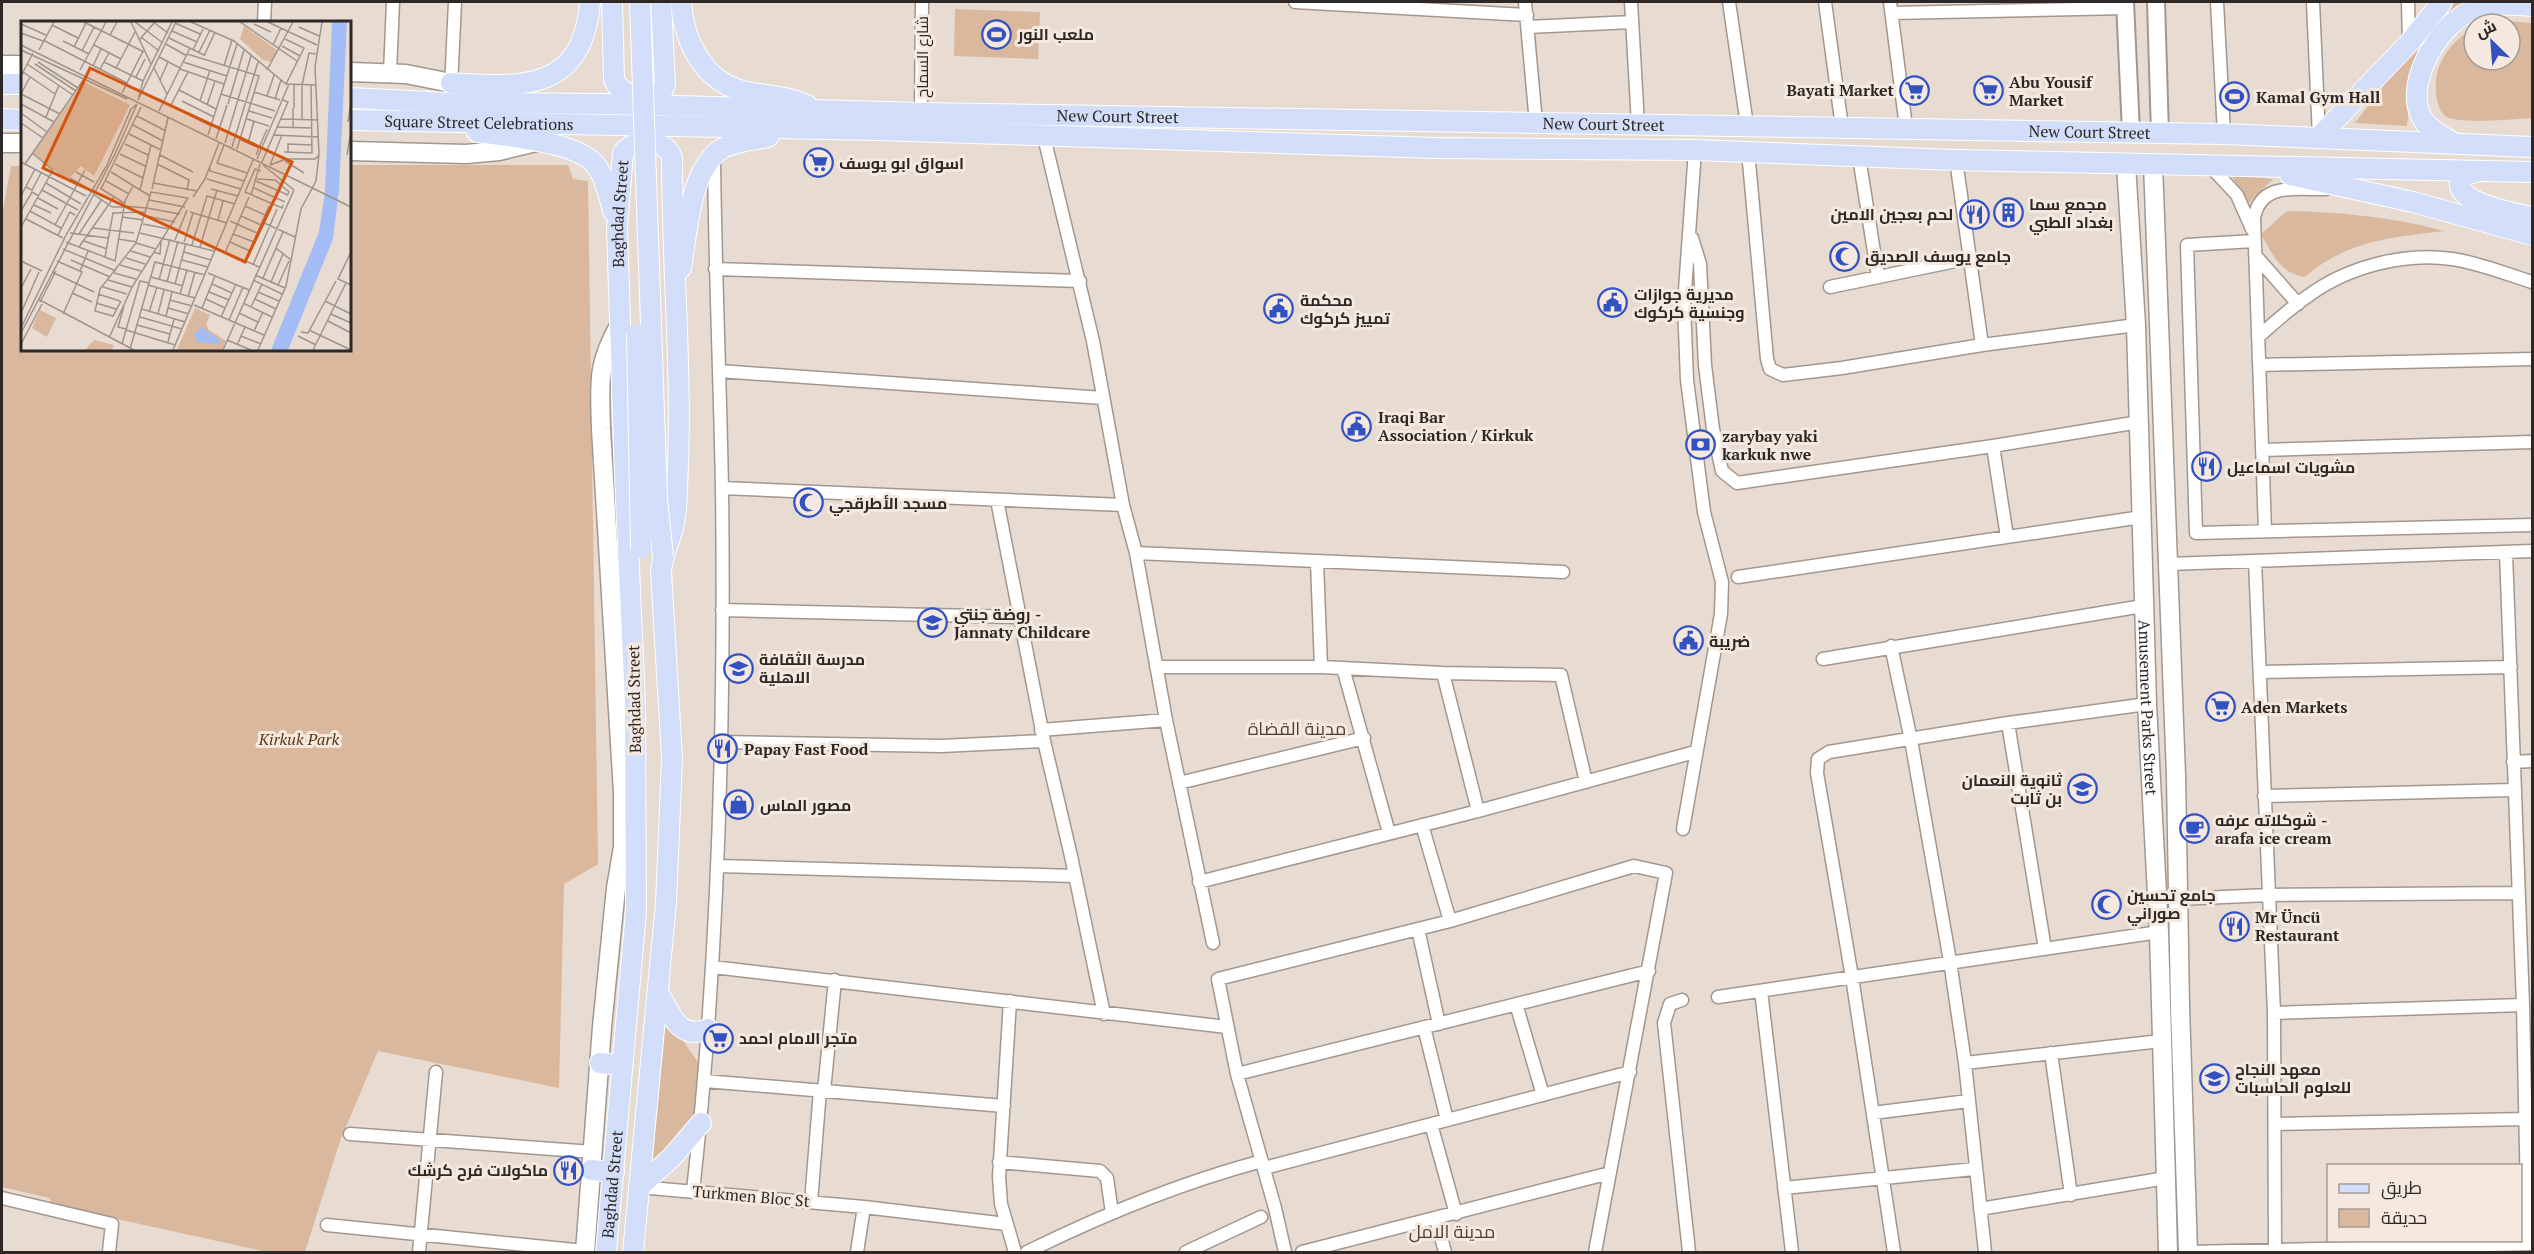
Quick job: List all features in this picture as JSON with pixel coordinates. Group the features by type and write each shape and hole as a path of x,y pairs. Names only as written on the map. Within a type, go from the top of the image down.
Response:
{"main road":[{"path":"351,72 390,73 451,83 516,86 535,82 552,74 565,64 584,40 590,2"},
{"path":"612,2 614,80 617,86 627,94 651,97 661,94 665,85 661,2"},
{"path":"628,2 641,548 639,578 631,606"},
{"path":"640,2 657,500 663,556"},
{"path":"681,2 688,41 706,69 719,79 747,92 782,96 817,120"},
{"path":"2319,137 2409,43 2442,2"},
{"path":"2454,143 2424,121 2417,102 2420,79 2436,41 2453,23 2469,12 2496,5 2532,6"},
{"path":"2,65 21,65"},
{"path":"2,84 21,84"},
{"name":"Square Street Celebrations","path":"351,98 450,103 608,104 676,117"},
{"name":"New Court Street","path":"817,120 921,113 1906,127 2319,137 2532,147"},
{"name":"New Court Street","path":"676,117 817,120 1044,137 1437,148 1695,150 1956,160 2532,172"},
{"name":"Square Street Celebrations","path":"351,120 610,125 676,117"},
{"path":"2,119 21,120"},
{"path":"410,120 536,142 579,153 589,158 596,165 605,183 617,227"},
{"path":"677,291 696,188 705,166 714,154 731,144 817,120"},
{"path":"351,151 466,154 500,151 536,142"},
{"path":"2,143 21,143"},
{"name":"Baghdad Street","path":"606,1252 636,911 634,678 617,227 623,153 634,144 658,143 668,148 672,159 672,242 677,291 678,485 674,525 663,556 661,572 672,758 666,903 633,1252"},
{"name":"Amusement Parks Street","path":"2126,164 2136,325 2147,704 2159,932 2168,1252"},
{"name":"Amusement Parks Street","path":"2153,164 2176,776 2188,1252"},
{"path":"2250,166 2413,202 2532,235"},
{"path":"2477,172 2465,175 2461,180 2462,190 2467,197 2482,204 2532,217"},
{"path":"585,1252 608,968 623,848 600,375 608,345 620,324"},
{"path":"616,687 634,678"},
{"path":"2151,779 2176,776"},
{"path":"658,992 670,1014 682,1029 698,1033 708,1029"},
{"path":"600,1063 622,1065"},
{"path":"639,1187 672,1157 701,1124"},
{"path":"592,1161 614,1172"}],"street":[{"path":"264,21 265,2"},
{"path":"390,73 393,2"},
{"path":"450,103 455,2"},
{"name":"شارع السماح","path":"921,113 922,2"},
{"path":"1295,2 1527,21 1632,22"},
{"path":"1525,2 1536,123"},
{"path":"1630,2 1638,123"},
{"path":"1729,2 1747,125"},
{"path":"1825,2 1842,127"},
{"path":"2156,2 2160,134"},
{"path":"2217,2 2224,134"},
{"path":"2313,2 2319,137"},
{"path":"2408,2 2409,43"},
{"path":"1906,127 1891,7 2125,5 2131,132"},
{"path":"1044,137 1080,281 1123,505 1136,553 1166,720 1213,943"},
{"path":"1683,829 1721,614 1722,582 1704,512 1687,380 1684,304 1695,150"},
{"path":"1748,152 1767,359 1770,369 1784,375 1818,371 1982,345 2136,325"},
{"path":"693,1191 705,1081 718,866 722,488 714,154"},
{"path":"1859,157 1878,277"},
{"path":"1956,160 1982,345"},
{"path":"2210,166 2237,195 2254,237"},
{"path":"2265,531 2254,237 2257,207 2261,199 2268,194 2282,190 2346,188"},
{"path":"1689,230 1700,264 1701,308 1713,429 1722,471 1737,483 1993,446 2139,422"},
{"path":"2254,237 2187,244 2196,533 2532,525"},
{"path":"2255,255 2298,304"},
{"path":"1830,287 1970,258"},
{"path":"2258,337 2324,286 2381,263 2421,258 2454,260 2532,282"},
{"path":"715,269 1080,281"},
{"path":"2259,365 2532,359"},
{"path":"719,371 1103,398"},
{"path":"2262,450 2532,442"},
{"path":"1993,446 2007,537"},
{"path":"722,488 1123,505"},
{"path":"997,500 1042,735 1104,1014"},
{"path":"1738,577 2142,517"},
{"path":"2168,564 2532,551"},
{"path":"1136,553 1563,572"},
{"path":"2188,1252 2530,1244 2506,553"},
{"path":"2255,561 2274,1013 2275,1250"},
{"path":"1317,562 1321,667"},
{"path":"1823,659 2144,606"},
{"path":"722,609 1019,617"},
{"path":"1891,646 1911,740 1950,961 1965,1064 1974,1169 1985,1252"},
{"path":"1156,667 1321,667 1443,673 1561,675 1586,782"},
{"path":"2260,672 2511,667"},
{"path":"1343,668 1389,833"},
{"path":"1443,673 1478,811"},
{"path":"1894,1252 1817,773 1818,759 1829,752 2008,723 2147,704"},
{"path":"720,742 941,746 1166,720"},
{"path":"2008,723 2045,949"},
{"path":"1179,783 1364,738"},
{"path":"1199,882 1478,811 1695,752"},
{"path":"2514,762 2532,761"},
{"path":"2264,796 2513,790"},
{"path":"1422,825 1450,921"},
{"path":"718,866 1074,876"},
{"path":"1285,1252 1237,1074 1218,979 1450,921 1634,866 1666,873 1595,1252"},
{"path":"2178,899 2269,895 2518,893"},
{"path":"1418,929 1439,1024"},
{"path":"1718,996 2159,932"},
{"path":"713,967 1227,1027"},
{"path":"1237,1074 1649,971"},
{"path":"811,1202 835,980"},
{"path":"1761,991 1792,1252"},
{"path":"1682,1000 1670,1004 1664,1023 1689,1252"},
{"path":"1010,1001 999,1162 1001,1204 1015,1252"},
{"path":"1516,1004 1543,1095"},
{"path":"2274,1013 2523,1005"},
{"path":"1424,1028 1447,1120"},
{"path":"1965,1064 2161,1041"},
{"path":"2050,1053 2071,1195"},
{"path":"419,1252 436,1072"},
{"path":"1027,1252 1112,1212 1201,1179 1431,1124 1630,1072"},
{"path":"705,1081 1004,1106"},
{"path":"1873,1113 1968,1101"},
{"path":"2276,1124 2526,1119"},
{"path":"1431,1124 1456,1214"},
{"path":"350,1134 430,1141 592,1161"},
{"path":"999,1162 1100,1171 1107,1178 1112,1212"},
{"path":"1784,1188 1974,1169"},
{"path":"1302,1252 1610,1173"},
{"path":"1980,1209 2166,1178"},
{"name":"Turkmen Bloc St","path":"639,1187 864,1207 1006,1224"},
{"path":"2,1198 112,1224 109,1252"},
{"path":"857,1252 864,1207"},
{"path":"1186,1252 1261,1217"},
{"path":"1436,1219 1445,1252"},
{"path":"327,1225 585,1252"}],"green space":[{"path":"2452,2 2466,2 2448,15 2425,41 2415,71 2407,126 2355,123 2432,22"},
{"name":"ملعب النور","path":"955,9 1040,12 1038,59 954,56"},
{"path":"2522,22 2532,23 2532,118 2478,121 2457,120 2444,115 2437,100 2436,78 2443,58 2462,36 2462,72 2522,72"},
{"name":"Kirkuk Park","path":"351,165 568,165 573,179 588,181 598,864 564,884 559,1088 378,1051 340,1141 305,1252 267,1252 53,1205 49,1198 2,1187 2,215 11,166 21,166 21,351 351,351"},
{"path":"2231,175 2273,179 2249,203"},
{"path":"2287,211 2366,216 2445,231 2388,239 2353,248 2336,255 2305,277 2283,267 2273,256 2261,234"},
{"path":"663,1012 698,1062 693,1121 648,1167"}],"place":[{"name":"ملعب النور","path":"997,34"},
{"name":"Bayati Market","path":"1915,90"},
{"name":"Abu Yousif Market","path":"1988,91"},
{"name":"Kamal Gym Hall","path":"2235,97"},
{"name":"اسواق ابو يوسف","path":"818,163"},
{"name":"مجمع سما بغداد الطبي","path":"2008,213"},
{"name":"لحم بعجين الامين","path":"1974,214"},
{"name":"جامع يوسف الصديق","path":"1844,256"},
{"name":"مديرية جوازات وجنسية كركوك","path":"1613,303"},
{"name":"محكمة تمييز كركوك","path":"1279,309"},
{"name":"Iraqi Bar Association / Kirkuk","path":"1357,426"},
{"name":"zarybay yaki karkuk nwe","path":"1701,445"},
{"name":"مشويات اسماعيل","path":"2206,467"},
{"name":"مسجد الأطرقجي","path":"808,503"},
{"name":"روضة جنتي - Jannaty Childcare","path":"933,623"},
{"name":"ضريبة","path":"1688,641"},
{"name":"مدرسة الثقافة الاهلية","path":"738,668"},
{"name":"Aden Markets","path":"2220,707"},
{"name":"Papay Fast Food","path":"723,749"},
{"name":"ثانوية النعمان بن ثابت","path":"2083,789"},
{"name":"مصور الماس","path":"739,805"},
{"name":"شوكلاته عرفه - arafa ice cream","path":"2194,829"},
{"name":"جامع تحسين صوراني","path":"2106,904"},
{"name":"Mr Üncü Restaurant","path":"2234,926"},
{"name":"متجر الامام احمد","path":"718,1038"},
{"name":"معهد النجاح للعلوم الحاسبات","path":"2214,1078"},
{"name":"ماكولات فرح كرشك","path":"569,1170"}],"district":[{"name":"مدينة القضاة","path":"1297,729"},
{"name":"مدينة الامل","path":"1452,1232"}]}
